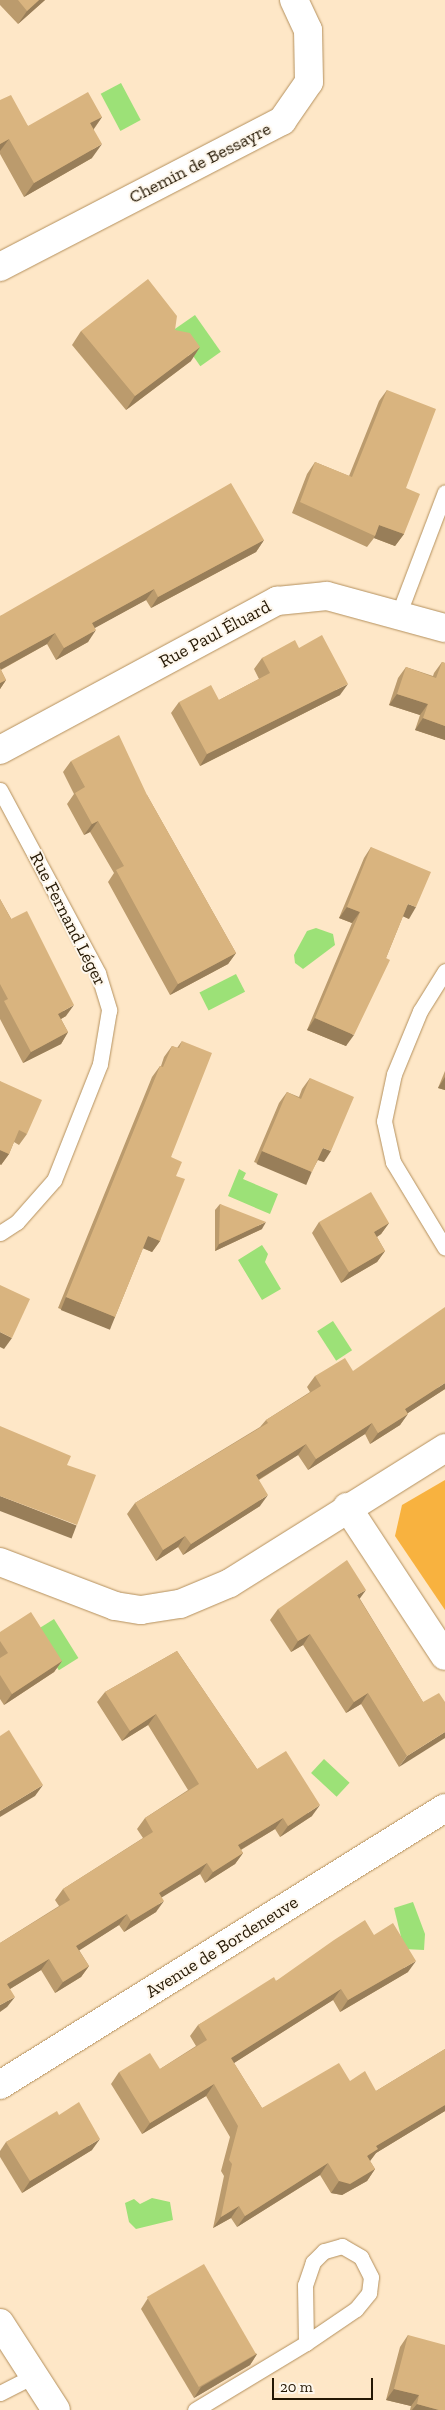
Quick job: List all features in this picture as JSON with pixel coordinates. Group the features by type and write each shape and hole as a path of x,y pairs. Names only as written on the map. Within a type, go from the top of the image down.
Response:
{"street":[{"name":"Chemin de Bessayre","path":"0,267 282,121 309,82 308,30 294,0"},
{"name":"Rue Paul Éluard","path":"0,750 277,601 327,596 399,613 445,628"},
{"path":"0,1562 115,1606 161,1608 230,1583 347,1507 445,1448"},
{"path":"347,1507 445,1656"},
{"name":"Avenue de Bordeneuve","path":"0,2085 445,1808"},
{"path":"0,2323 56,2410"}],"lane":[{"path":"399,613 445,492"},
{"name":"Rue Fernand Léger","path":"0,790 98,972 109,1010 100,1064 54,1180 18,1222 0,1233"},
{"path":"445,971 420,1011 394,1074 384,1121 393,1162 445,1248"},
{"path":"195,2410 306,2342 356,2309 369,2293 371,2277 361,2257 342,2246 324,2251 313,2262 305,2285 309,2314 306,2342"},
{"path":"0,2393 34,2376"}],"shaded area":[{"path":"121,83 141,120 120,131 101,94"},
{"path":"195,315 221,352 200,366 175,329"},
{"path":"316,928 333,934 335,945 303,969 295,963 294,955 307,931"},
{"path":"236,974 245,992 209,1010 199,993"},
{"path":"239,1169 246,1173 243,1179 278,1194 270,1214 228,1196"},
{"path":"262,1245 268,1254 265,1262 281,1289 262,1300 238,1260"},
{"path":"333,1321 352,1350 336,1361 317,1331"},
{"path":"445,1480 445,1610 395,1536 402,1505"},
{"path":"54,1619 78,1658 59,1670 34,1631"},
{"path":"324,1759 350,1783 337,1797 311,1773"},
{"path":"413,1902 425,1934 424,1950 404,1949 394,1908"},
{"path":"152,2198 170,2202 173,2220 136,2229 129,2222 125,2203 134,2199 140,2204"}],"building":[{"path":"18,0 39,0 27,11"},
{"path":"88,92 102,117 90,123 102,144 34,183 9,139 0,144 0,100 11,95 28,126"},
{"path":"148,279 177,316 175,330 190,333 200,347 135,396 81,331"},
{"path":"387,390 436,409 406,488 420,494 404,534 379,525 375,536 300,502 315,462 352,477"},
{"path":"231,483 264,540 158,597 154,589 92,623 96,630 64,648 55,633 0,663 0,616"},
{"path":"322,635 348,684 207,754 179,702 211,685 219,700 270,673 262,658 295,640 299,648"},
{"path":"442,662 445,663 445,726 423,718 428,704 397,694 406,667 436,678"},
{"path":"0,668 6,680 0,683"},
{"path":"119,735 147,795 236,953 178,984 116,870 124,866 98,821 92,824 75,793 85,787 71,761"},
{"path":"371,847 431,872 416,907 408,904 386,958 390,960 354,1035 315,1018 360,912 347,907"},
{"path":"0,899 11,919 27,911 74,1005 58,1014 68,1032 31,1052 4,1001 8,999 0,984"},
{"path":"182,1041 212,1053 171,1157 182,1162 176,1176 185,1179 160,1241 148,1236 115,1317 66,1297 160,1066 163,1067 172,1046 179,1048"},
{"path":"310,1078 354,1097 331,1151 323,1148 312,1172 262,1151 287,1092 301,1099"},
{"path":"0,1081 42,1100 27,1134 19,1130 9,1154 0,1150"},
{"path":"371,1192 389,1223 374,1232 385,1251 349,1272 319,1222"},
{"path":"220,1204 266,1222 219,1244"},
{"path":"0,1285 30,1299 12,1338 0,1332"},
{"path":"445,1307 445,1383 405,1409 408,1414 378,1433 372,1423 316,1459 306,1444 256,1475 268,1495 191,1544 185,1536 163,1550 135,1503 268,1423 266,1420 321,1386 315,1376 345,1358 353,1371"},
{"path":"0,1426 71,1456 67,1465 96,1475 77,1525 0,1496"},
{"path":"347,1560 366,1590 357,1595 423,1702 439,1693 445,1702 445,1732 407,1756 368,1693 354,1702 310,1634 298,1641 278,1609"},
{"path":"31,1612 62,1661 12,1694 0,1675 0,1658 8,1653 0,1641 0,1632"},
{"path":"177,1651 257,1769 286,1751 320,1805 288,1826 283,1818 238,1845 243,1853 213,1872 207,1863 159,1893 164,1901 131,1921 127,1914 76,1946 89,1966 63,1982 49,1959 7,1984 15,1997 0,2005 0,1943 70,1900 63,1889 153,1832 145,1818 199,1784 156,1714 130,1731 105,1692"},
{"path":"9,1730 43,1785 0,1811 0,1736"},
{"path":"365,1920 374,1935 393,1923 416,1961 348,2000 341,1989 231,2058 262,2108 339,2063 350,2081 365,2071 376,2091 445,2049 445,2105 376,2146 378,2149 367,2156 375,2169 350,2184 339,2181 328,2163 245,2216 239,2206 221,2217 232,2164 229,2160 238,2126 214,2084 150,2123 119,2072 150,2053 160,2069 207,2040 198,2025 274,1977 276,1981"},
{"path":"79,2102 100,2139 30,2181 6,2142 57,2111 59,2115"},
{"path":"204,2264 256,2354 199,2387 147,2297"},
{"path":"408,2335 445,2345 445,2410 417,2404 419,2395 394,2389"}]}
